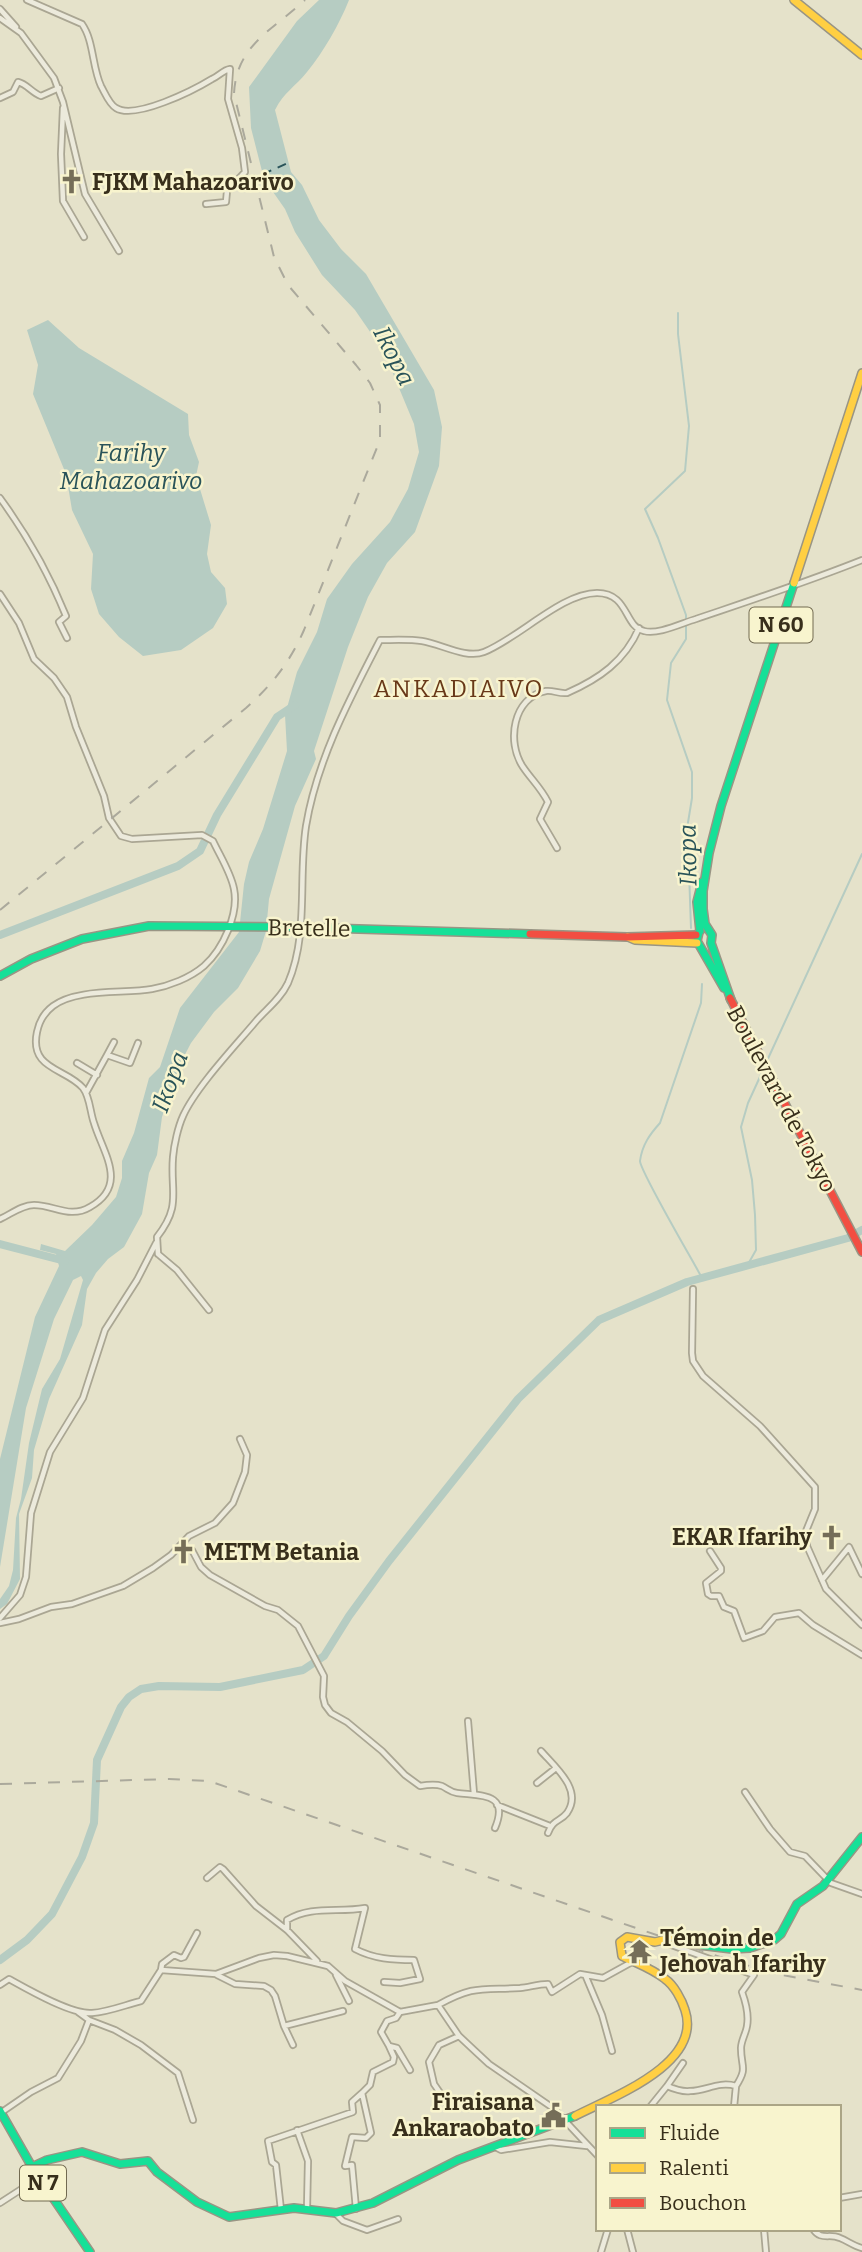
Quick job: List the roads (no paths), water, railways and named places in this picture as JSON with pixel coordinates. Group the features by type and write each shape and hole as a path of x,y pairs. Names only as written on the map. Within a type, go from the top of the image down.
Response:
{"main road":[{"path":"794,0 862,55"},
{"name":"Boulevard de Tokyo","path":"862,373 721,806 697,902 701,937 741,1020 862,1252"},
{"name":"Bretelle","path":"0,976 82,939 120,930 158,926 296,927 627,937 635,940 701,937"},
{"path":"701,937 710,943 731,1000"},
{"path":"701,937 712,937 710,943"},
{"path":"32,2167 47,2160 82,2152 120,2164 148,2161 157,2172 197,2202 229,2217 281,2210 307,2209 336,2213 356,2210 437,2169 564,2122 656,2073 673,2058 683,2044 689,2021 683,2001 666,1979 620,1953 619,1947 623,1939 633,1937 656,1942 672,1938 705,1947 732,1949 762,1945 778,1937 797,1903 828,1880 862,1837"},
{"name":"N 7","path":"0,2112 32,2167 90,2252"}],"street":[{"path":"27,0 82,24 99,80 113,106 123,111 155,105 212,80 230,69 228,99 242,148 245,172 227,191 226,202 206,204"},
{"path":"0,9 47,67 59,88 85,194 119,251"},
{"path":"0,18 18,30"},
{"path":"0,98 11,95 18,82 24,84 32,93 41,96 59,88"},
{"path":"63,102 63,201 84,237"},
{"path":"0,498 24,532 55,587 66,616 59,622 67,638"},
{"path":"158,1254 157,1237 166,1225 175,1199 173,1157 183,1117 201,1088 274,1004 287,984 312,797 351,696 380,640 421,640 472,654 484,652 520,633 569,600 597,593 619,600 635,625 644,631 667,629 794,587 862,560"},
{"path":"0,594 19,623 34,659 54,678 67,696 76,727 104,796 109,818 118,833 132,839 202,835 209,837 234,890 231,926 207,963 192,975 164,987 99,992 62,1001 50,1009 38,1028 37,1051 48,1065 81,1086 86,1093 92,1119 112,1175 108,1188 91,1207 78,1212 67,1212 35,1205 26,1206 0,1219"},
{"path":"556,848 540,819 548,802 532,776 522,766 519,757 514,738 514,720 522,706 536,695 548,690 567,693 614,666 633,643 639,628"},
{"path":"86,1093 114,1042"},
{"path":"107,1055 130,1063 138,1043"},
{"path":"77,1063 97,1075"},
{"path":"0,1620 20,1595 26,1577 31,1513 50,1452 83,1398 105,1330 137,1280 156,1242 158,1254 177,1270 209,1310"},
{"path":"693,1289 692,1353 696,1367 760,1426 815,1487 815,1509 806,1531 806,1539 826,1589 862,1625"},
{"path":"0,1620 9,1621 51,1607 72,1604 123,1586 153,1568 189,1536 215,1523 233,1503 247,1462 240,1439"},
{"path":"181,1545 184,1549 192,1550 201,1567 210,1576 265,1606 278,1610 298,1626 324,1676 325,1705 331,1713 347,1722 382,1751 413,1783 419,1786 443,1786 454,1793 491,1798 497,1805 550,1826"},
{"path":"822,1580 849,1546 862,1574"},
{"path":"710,1550 721,1571 706,1583 708,1594 711,1597 719,1596 724,1607 734,1611 744,1638 763,1631 775,1617 799,1613 813,1625 862,1654"},
{"path":"6,1612 9,1621"},
{"path":"468,1721 474,1794"},
{"path":"541,1751 572,1792 573,1800 566,1814 554,1821 548,1833"},
{"path":"537,1783 556,1768"},
{"path":"745,1792 770,1829 790,1852 804,1856 828,1880 862,1894"},
{"path":"495,1828 499,1821 497,1805"},
{"path":"207,1878 220,1867 223,1869 256,1906 287,1930 316,1961 328,1966 336,1975 349,2001"},
{"path":"287,1930 287,1920 298,1914 326,1908 344,1911 365,1908 355,1949 371,1957 397,1961 414,1960 420,1979 400,1983 384,1982"},
{"path":"0,1985 9,1979 31,1992 78,2011 91,2013 141,2001 162,1970 162,1964 174,1955 184,1957 197,1933"},
{"path":"661,1941 754,1975 742,1992 748,2024 741,2049 744,2064 742,2076 736,2086 734,2105"},
{"path":"162,1970 216,1974 274,1955 328,1966"},
{"path":"336,1975 400,2012 438,2005 466,1990 479,1988 524,1988 548,1984 552,1992 574,1977 584,1974 603,1978 632,1962"},
{"path":"216,1974 235,1984 264,1986 271,1990 293,2045"},
{"path":"584,1974 602,2015 612,2051"},
{"path":"438,2005 459,2036 489,2064 553,2108 596,2154"},
{"path":"78,2011 89,2020 115,2030 141,2045 178,2073 192,2120"},
{"path":"284,2026 343,2011"},
{"path":"281,2210 276,2165 272,2162 268,2141 353,2112 352,2102 370,2085 373,2072 393,2062 394,2057 381,2032 387,2021 396,2018 400,2012"},
{"path":"0,2112 58,2078 81,2042 89,2020"},
{"path":"447,2103 434,2084 429,2062 439,2045 459,2036"},
{"path":"389,2046 397,2048 410,2070"},
{"path":"652,2105 683,2063"},
{"path":"667,2087 692,2092 714,2085 736,2086"},
{"path":"356,2210 352,2165 345,2166 352,2137 366,2138 370,2133 362,2093"},
{"path":"297,2130 308,2161 307,2209"},
{"path":"495,2147 501,2150 550,2142 588,2146"},
{"path":"0,2203 40,2178"},
{"path":"841,2198 862,2194"},
{"path":"336,2213 343,2221 367,2230 398,2219"},
{"path":"601,2252 607,2231"},
{"path":"628,2231 633,2252"},
{"path":"764,2231 766,2252"},
{"path":"814,2231 824,2238 842,2238 849,2245 862,2248"}],"water":[{"path":"319,0 349,0 319,55 275,110 291,172 302,185 319,220 341,249 366,274 434,390 442,427 439,466 415,532 387,563 368,597 348,647 314,751 316,759 295,806 269,899 266,931 260,951 238,988 214,1012 191,1043 180,1064 162,1117 157,1155 149,1173 142,1214 124,1247 108,1259 87,1289 82,1325 49,1399 34,1450 32,1478 19,1514 20,1579 7,1604 0,1609 0,1599 9,1586 13,1570 16,1518 42,1389 60,1359 83,1280 81,1276 73,1280 54,1319 26,1408 0,1567 0,1459 35,1317 59,1266 56,1254 40,1250 41,1244 65,1251 116,1197 122,1178 122,1161 134,1133 149,1078 160,1067 180,1008 239,932 249,862 263,829 287,751 285,715 297,672 317,632 327,599 352,564 390,522 408,489 419,452 414,424 384,352 355,310 322,275 295,232 285,209 264,179 251,128 249,87 297,21"},
{"name":"Farihy Mahazoarivo","path":"48,320 79,348 188,414 189,435 199,462 196,476 211,525 207,554 211,572 225,588 227,604 213,628 181,650 143,656 119,637 99,614 91,589 93,554 72,510 66,474 33,394 38,365 27,330"}],"waterway":[{"name":"Ikopa","path":"678,313 689,426 685,471 645,509 686,615 686,639 671,663 667,700 692,772 692,798 684,847 689,871 691,928"},
{"name":"Ikopa","path":"0,935 178,866 200,851 217,815 277,717 295,705"},
{"path":"766,1063 862,854"},
{"name":"Ikopa","path":"702,984 701,1003 660,1123 647,1140 640,1161 657,1198 702,1278"},
{"path":"747,1266 756,1250 755,1215 752,1180 741,1127 748,1103 764,1068"},
{"path":"0,1960 27,1940 52,1914 82,1857 94,1823 97,1760 121,1707 129,1697 141,1689 159,1686 220,1687 303,1670 324,1656 389,1561 518,1399 599,1320 687,1282 848,1238 862,1230"},
{"name":"Ikopa","path":"0,1244 65,1261"}],"railway":[{"path":"0,910 246,708 272,682 293,652 304,630 380,440 380,405 370,383 288,285 274,257 234,94 236,77 249,51 305,0"},
{"path":"0,1784 169,1779 209,1781 729,1960 777,1974 862,1990"}],"place":[{"name":"FJKM Mahazoarivo","path":"72,182"},
{"name":"EKAR Ifarihy","path":"832,1537"},
{"name":"METM Betania","path":"184,1552"},
{"name":"Témoin de Jehovah Ifarihy","path":"640,1951"},
{"name":"Firaisana Ankaraobato","path":"554,2115"}],"district":[{"name":"ANKADIAIVO","path":"459,689"}]}
